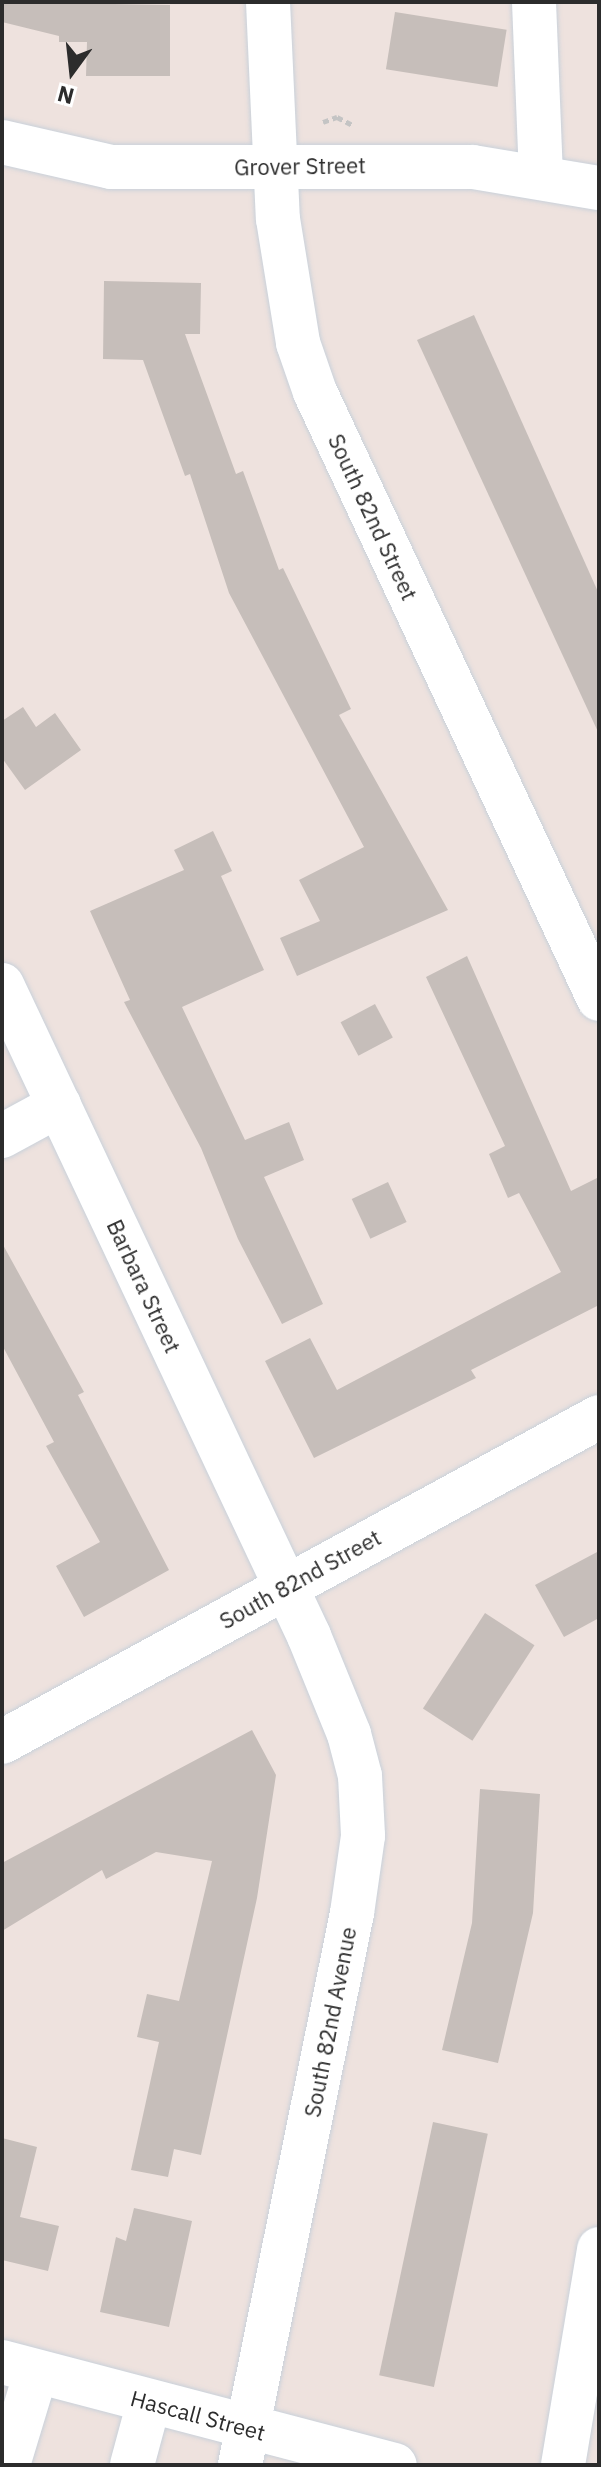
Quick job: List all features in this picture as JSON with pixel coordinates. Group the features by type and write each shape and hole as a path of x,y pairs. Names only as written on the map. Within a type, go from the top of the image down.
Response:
{"street":[{"name":"South 82nd Street","path":"268,2 275,167 286,291 315,392 599,999"},
{"path":"534,2 541,175"},
{"name":"Grover Street","path":"2,142 111,167 473,167 541,175 599,188"},
{"name":"Barbara Street","path":"2,985 286,1587"},
{"path":"2,1136 59,1105"},
{"name":"South 82nd Street","path":"2,1742 599,1417"},
{"name":"South 82nd Avenue","path":"245,2447 363,1836 360,1776 349,1734 286,1587"},
{"path":"563,2465 599,2249"},
{"path":"8,2465 19,2367"},
{"name":"Hascall Street","path":"19,2367 149,2402 245,2447 395,2465"},
{"path":"132,2465 149,2402"}],"building":[{"path":"2,2 170,5 170,76 86,76 87,42 59,42 59,36 2,22"},
{"path":"395,12 507,30 498,87 386,69"},
{"path":"104,281 201,283 200,334 185,334 236,474 243,471 279,570 283,568 351,709 339,715 448,910 297,976 280,938 320,921 299,880 364,847 229,593 190,474 185,476 143,360 103,359"},
{"path":"474,315 599,594 599,734 417,340"},
{"path":"23,707 36,727 55,713 81,750 25,790 2,758 2,721"},
{"path":"213,831 232,871 221,876 264,970 182,1007 245,1140 289,1122 304,1160 264,1177 323,1304 282,1324 238,1239 201,1148 124,1002 130,1000 90,911 184,870 174,850"},
{"path":"467,956 571,1191 599,1177 599,1305 471,1370 476,1378 314,1458 265,1361 310,1338 337,1390 561,1272 519,1193 508,1198 489,1154 505,1146 426,977"},
{"path":"375,1004 393,1038 358,1056 341,1022"},
{"path":"388,1182 407,1222 370,1239 352,1199"},
{"path":"2,1243 84,1392 78,1395 169,1570 84,1617 56,1566 100,1542 46,1446 54,1442 2,1345"},
{"path":"599,1551 599,1618 564,1637 535,1585"},
{"path":"485,1613 534,1645 472,1741 423,1709"},
{"path":"252,1730 276,1775 257,1898 201,2155 174,2149 168,2177 131,2170 159,2042 137,2037 147,1994 179,2001 212,1861 156,1852 106,1879 102,1870 2,1931 2,1863"},
{"path":"480,1789 540,1794 533,1913 498,2063 442,2050 472,1923"},
{"path":"433,2122 488,2134 434,2387 379,2375"},
{"path":"2,2138 37,2147 20,2217 59,2226 48,2271 2,2260"},
{"path":"134,2208 192,2221 169,2327 100,2312 116,2237 126,2241"}]}
